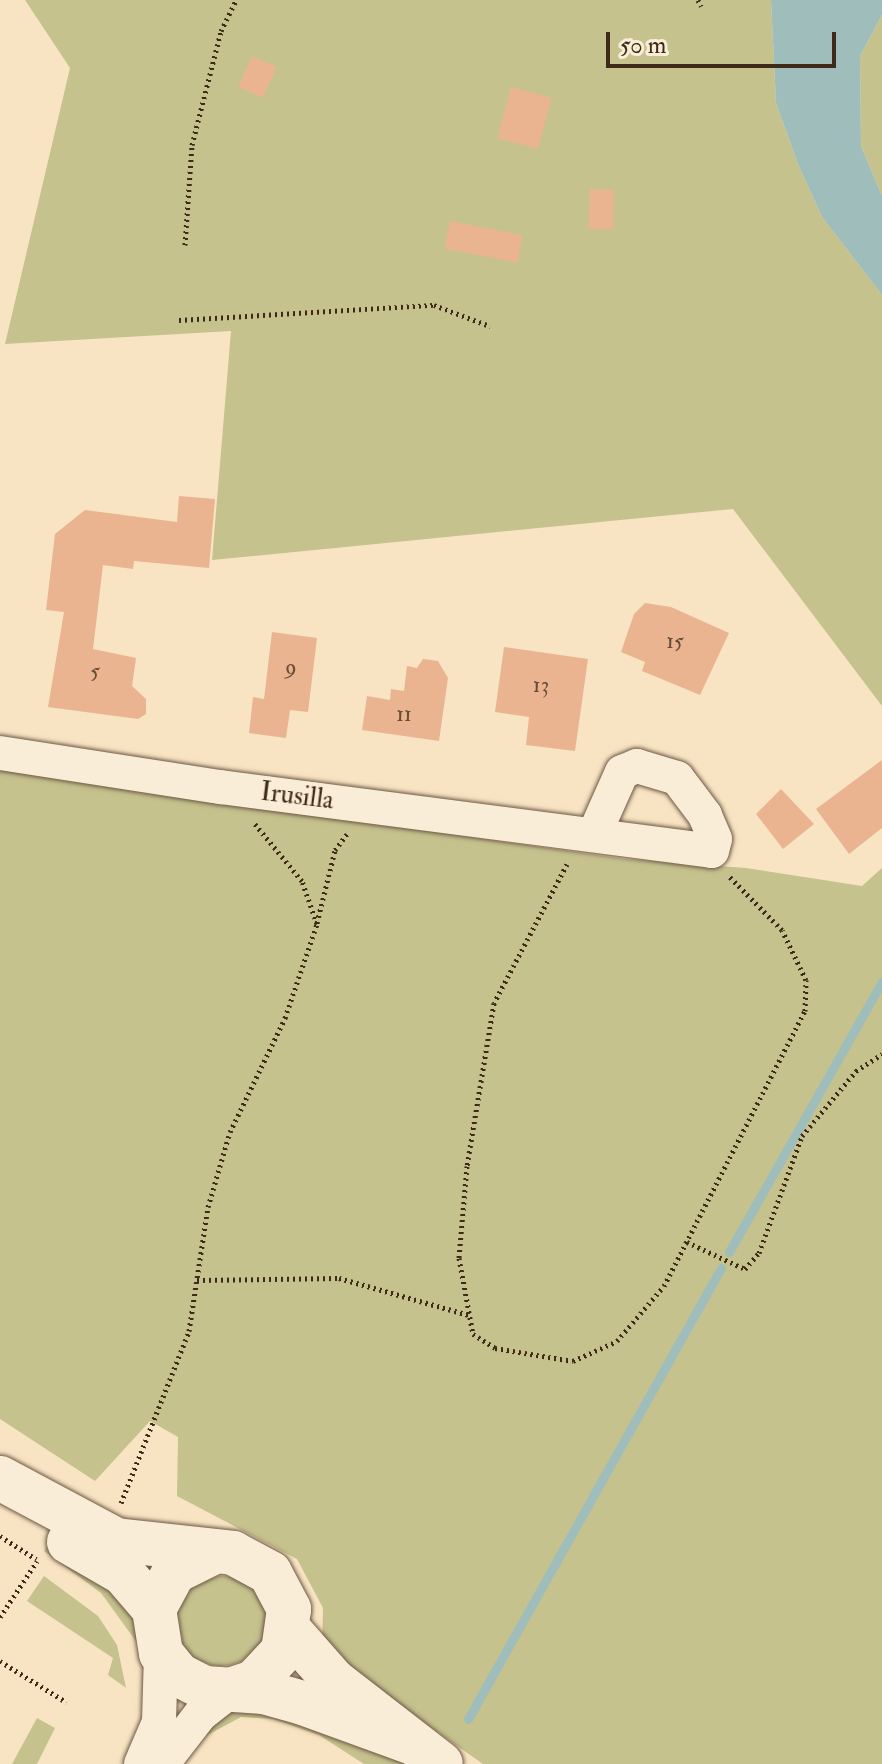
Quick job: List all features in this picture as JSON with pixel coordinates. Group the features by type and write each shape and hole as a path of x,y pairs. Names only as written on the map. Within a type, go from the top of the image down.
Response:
{"main road":[{"path":"0,1478 55,1509 119,1556 154,1609 161,1653 179,1675 205,1688 233,1689 303,1703 427,1754"},
{"path":"0,1495 119,1556 233,1553 270,1573 289,1609 290,1631 271,1669 233,1689"},
{"path":"154,1609 174,1572 212,1553"},
{"path":"290,1631 334,1681 427,1754"}],"street":[{"name":"Irusilla","path":"0,753 220,787 712,851"},
{"path":"585,834 622,772 637,766 677,778 688,789 711,827 712,851"},
{"path":"141,1764 159,1722 161,1653"},
{"path":"162,1764 200,1715 233,1689"}],"path":[{"path":"185,245 192,145 221,31 236,0"},
{"path":"179,320 434,305 490,326"},
{"path":"220,787 302,881 317,924"},
{"path":"119,1556 123,1489 162,1409 189,1331 208,1207 230,1132 285,1018 317,924 335,850 367,806"},
{"path":"585,834 494,1003 467,1166 460,1243 473,1334 495,1348 573,1361 617,1341 664,1286 805,1011 806,980 782,930 740,892 712,851"},
{"path":"687,1242 745,1269 759,1253 802,1136 856,1071 882,1054"},
{"path":"197,1280 339,1278 469,1315"},
{"path":"0,1536 50,1568"},
{"path":"0,1617 38,1560"},
{"path":"0,1661 66,1702"}],"shaded area":[{"path":"25,0 771,0 776,103 798,164 822,217 882,295 882,706 733,509 212,560 231,331 5,344 70,68"},
{"path":"882,15 882,196 861,146 860,56"},
{"path":"0,770 624,859 746,868 862,886 882,868 882,1764 483,1764 322,1651 323,1608 297,1559 177,1496 178,1437 150,1421 95,1481 0,1419"},
{"path":"48,1544 108,1580 137,1614 138,1644 101,1593 44,1551"},
{"path":"44,1576 98,1616 117,1645 126,1688 108,1675 113,1658 27,1601"},
{"path":"212,1576 230,1576 246,1583 259,1596 266,1612 266,1630 259,1646 246,1659 230,1666 212,1666 196,1659 183,1646 176,1630 176,1612 183,1596 196,1583"},
{"path":"260,1706 407,1764 364,1764 319,1735 273,1719 241,1717 202,1738 220,1713"},
{"path":"37,1718 55,1728 37,1764 12,1764"}],"water":[{"path":"771,0 882,0 882,15 860,56 861,146 882,196 882,295 822,217 798,164 776,103"}],"building":[{"path":"252,56 277,67 263,98 238,87"},
{"path":"511,87 552,98 538,149 497,138"},
{"path":"590,189 614,190 613,230 589,229"},
{"path":"450,221 523,235 517,263 445,248"},
{"path":"179,496 215,499 209,568 134,561 133,569 103,565 93,649 136,658 132,686 146,699 146,714 138,719 48,707 64,612 46,610 55,534 85,510 177,522"},
{"path":"645,603 671,607 729,633 700,695 642,671 645,662 621,652 634,614"},
{"path":"272,632 317,638 308,712 290,710 286,738 249,733 253,697 264,699"},
{"path":"504,647 588,659 575,751 526,745 529,717 495,712"},
{"path":"423,659 438,661 448,678 439,741 362,730 367,696 390,700 391,689 404,691 407,666 417,668"},
{"path":"882,760 882,828 849,854 816,809"},
{"path":"781,789 814,824 783,849 756,814"}],"waterway":[{"path":"729,1252 882,982"},
{"path":"468,1719 721,1268"}]}
